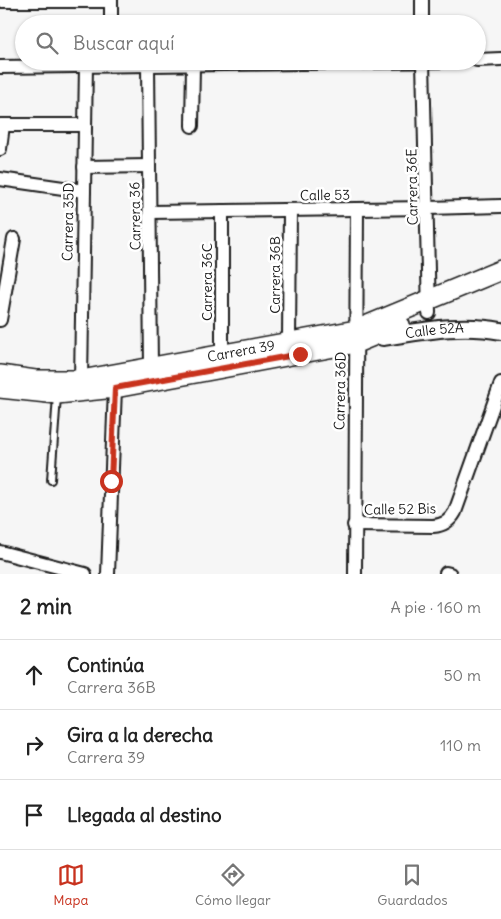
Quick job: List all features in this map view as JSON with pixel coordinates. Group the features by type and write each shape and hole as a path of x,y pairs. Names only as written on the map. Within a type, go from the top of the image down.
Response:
{"main road":[{"name":"Carrera 39","path":"0,388 57,394 115,388 360,337 429,306 501,270"},
{"name":"Carrera 39","path":"429,306 501,283"},
{"name":"Carrera 39","path":"0,375 35,380 81,380 289,341 360,337"}],"street":[{"path":"422,0 422,15"},
{"path":"0,1 110,1 111,15"},
{"path":"486,60 501,59"},
{"path":"0,67 15,67"},
{"name":"Carrera 35D","path":"81,380 86,70"},
{"name":"Carrera 36","path":"148,70 151,366"},
{"path":"192,126 193,70"},
{"name":"Carrera 36E","path":"423,70 429,306"},
{"path":"0,149 2,125 85,125"},
{"path":"84,167 149,166"},
{"path":"0,179 84,191"},
{"name":"Calle 53","path":"150,212 501,206"},
{"name":"Carrera 36D","path":"355,574 354,525 360,337 356,209"},
{"name":"Carrera 36B","path":"289,341 290,210"},
{"name":"Carrera 36C","path":"222,211 222,353"},
{"path":"0,320 14,238"},
{"name":"Calle 52A","path":"360,337 441,328 480,327 501,331"},
{"name":"Calle 52 Bis","path":"354,525 433,526 446,522 455,512 501,383"},
{"path":"108,574 115,388"},
{"path":"0,552 85,574"}],"lane":[{"path":"51,480 57,394"}],"route":[{"path":"111,481 115,388 300,354"}]}
